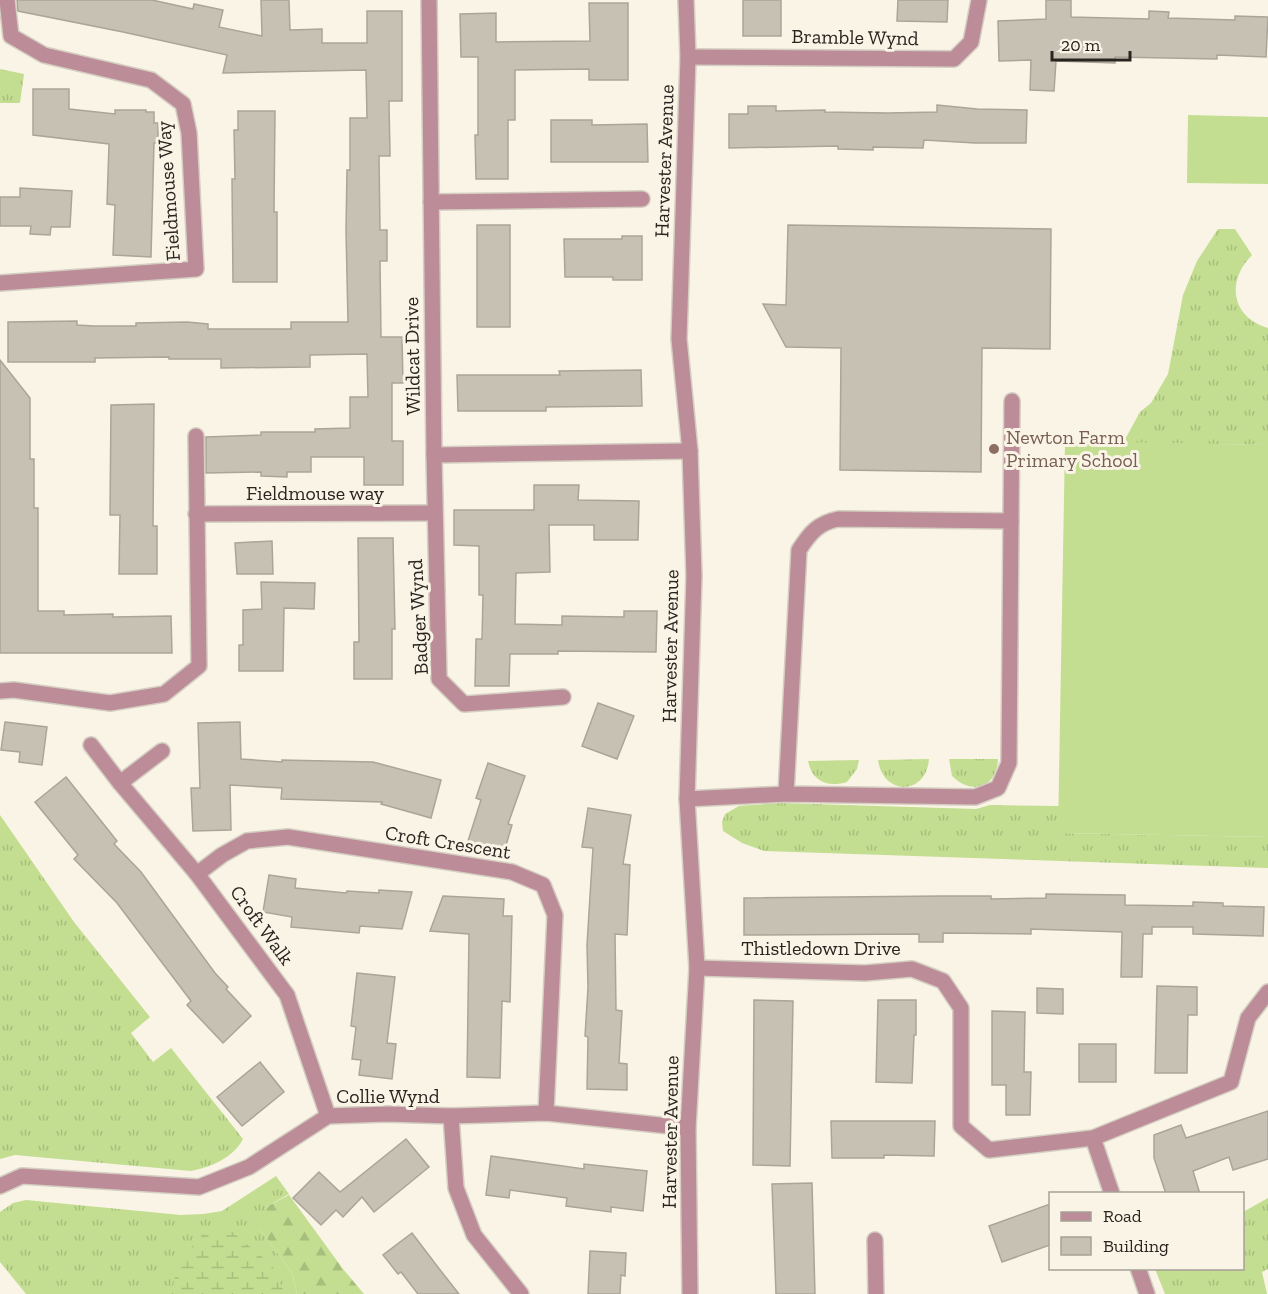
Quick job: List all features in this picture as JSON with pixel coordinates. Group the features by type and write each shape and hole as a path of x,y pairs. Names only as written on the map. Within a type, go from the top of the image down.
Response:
{"street":[{"name":"Fieldmouse Way","path":"0,282 196,269 189,133 183,104 151,80 44,55 11,36 7,0"},
{"name":"Wildcat Drive","path":"429,0 434,455"},
{"name":"Harvester Avenue","path":"686,0 688,57 679,339 690,451 694,576 687,799 697,968 688,1128 690,1294"},
{"name":"Bramble Wynd","path":"688,57 954,59 971,42 979,0"},
{"path":"430,202 642,200"},
{"path":"687,799 786,794 975,797 998,788 1009,763 1012,401"},
{"path":"0,691 14,690 110,703 164,694 199,666 196,436"},
{"path":"434,455 690,451"},
{"name":"Badger Wynd","path":"434,455 439,679 464,704 563,697"},
{"name":"Fieldmouse way","path":"196,514 434,513"},
{"path":"786,794 799,550 809,534 825,522 838,519 1011,521"},
{"name":"Croft Walk","path":"91,745 197,874 287,995 328,1116"},
{"path":"120,783 162,751"},
{"name":"Croft Crescent","path":"197,874 222,855 247,841 288,837 512,872 543,885 555,915 546,1113"},
{"name":"Thistledown Drive","path":"697,968 865,973 912,969 943,981 961,1008 961,1126 989,1150 1093,1138 1231,1082 1248,1018 1268,992"},
{"name":"Collie Wynd","path":"0,1186 22,1176 199,1187 249,1167 328,1116 546,1113 688,1128"},
{"path":"451,1116 456,1188 474,1235 521,1294"},
{"path":"1093,1138 1111,1192"},
{"path":"875,1240 876,1294"},
{"path":"1138,1270 1147,1294"}],"green space":[{"path":"0,69 24,74 20,103 0,103"},
{"path":"1188,115 1268,117 1268,184 1187,183"},
{"path":"1218,229 1235,229 1252,255 1238,276 1236,297 1246,316 1268,328 1268,445 1123,443 1140,412 1151,403 1168,374 1183,295 1197,261"},
{"path":"1065,441 1268,445 1268,837 1058,833"},
{"path":"929,759 926,771 920,780 904,787 888,780 878,760"},
{"path":"949,759 998,759 997,769 988,782 982,786 967,786 952,776"},
{"path":"859,760 857,769 847,782 840,784 827,783 817,778 808,761"},
{"path":"779,803 976,809 990,805 1059,806 1059,833 1268,837 1268,868 764,851 742,843 723,831 722,822 725,814 739,806"},
{"path":"0,815 74,922 150,1017 131,1033 153,1062 171,1048 243,1139 239,1146 227,1156 214,1164 191,1171 15,1155 0,1159"},
{"path":"276,1176 289,1194 266,1207 260,1229 292,1273 297,1294 26,1294 0,1262 0,1212 13,1203 26,1200 181,1215 203,1214 222,1211"},
{"path":"289,1195 364,1294 297,1294 292,1273 260,1229 260,1217 266,1207"},
{"path":"1268,1198 1268,1269 1262,1272 1267,1294 1165,1294 1155,1270 1244,1270 1244,1211"},
{"path":"231,1231 272,1265 285,1294 171,1294 178,1263 203,1234"}],"building":[{"path":"17,0 152,0 193,9 194,4 223,10 219,27 262,36 261,0 289,0 290,30 322,29 322,43 367,43 367,11 402,11 402,101 389,101 390,156 379,156 380,230 387,230 387,261 380,261 381,337 402,337 403,383 392,383 392,441 403,441 403,485 364,485 364,457 311,457 311,472 287,472 287,477 261,476 261,472 206,473 206,437 261,435 261,432 315,432 315,429 350,428 350,397 368,397 367,354 310,355 310,367 221,368 221,359 169,359 169,357 95,358 95,362 8,362 8,322 77,321 77,325 136,326 136,323 187,322 208,324 208,329 291,329 291,322 348,322 346,230 347,170 350,170 350,118 367,118 366,70 223,73 227,55 18,11"},
{"path":"743,0 781,0 781,36 743,36"},
{"path":"898,0 948,0 947,22 897,21"},
{"path":"1046,0 1071,0 1071,17 1149,19 1149,11 1169,12 1168,18 1235,20 1235,16 1268,17 1266,57 1217,55 1217,59 1115,57 1115,63 1056,61 1054,91 1030,90 1031,60 999,61 998,21 1046,19"},
{"path":"589,3 628,3 628,80 589,80 589,69 515,70 515,120 508,120 508,179 476,179 478,57 461,57 460,14 496,13 496,42 590,41"},
{"path":"33,89 69,89 69,109 115,114 115,110 154,112 154,123 158,123 158,143 154,143 151,257 113,255 115,205 107,204 109,144 33,135"},
{"path":"937,105 1027,110 1026,143 924,140 923,148 873,147 873,150 838,149 838,146 729,148 729,114 748,114 748,106 776,106 776,111 825,110 825,112 888,113 937,112"},
{"path":"238,111 275,111 274,212 277,212 277,282 233,282 232,179 235,179 234,130 238,130"},
{"path":"551,120 592,120 592,125 647,124 648,162 551,162"},
{"path":"20,188 72,191 70,227 51,227 50,235 30,234 31,226 0,226 0,197 20,197"},
{"path":"477,225 510,225 510,327 477,327"},
{"path":"788,225 1051,229 1050,349 982,348 981,472 840,470 841,348 786,347 763,304 786,305"},
{"path":"622,236 642,236 642,280 613,280 613,277 565,277 564,239 622,239"},
{"path":"0,360 30,398 30,459 34,459 34,508 38,508 38,611 64,611 64,615 113,614 113,617 171,616 172,653 0,653"},
{"path":"641,370 642,406 546,407 546,411 458,411 457,375 560,375 559,371"},
{"path":"154,404 153,526 157,526 157,574 119,574 120,515 110,515 111,405"},
{"path":"534,485 579,485 578,500 639,501 638,540 594,540 594,525 549,525 550,572 516,573 515,624 562,625 562,616 624,617 624,611 657,611 656,652 558,651 558,654 510,654 509,686 475,686 476,639 482,639 483,595 479,595 479,546 454,545 454,510 534,510"},
{"path":"358,538 393,538 395,629 392,629 392,679 354,679 354,642 359,642"},
{"path":"272,541 273,574 237,574 235,543"},
{"path":"261,582 315,583 314,609 284,608 283,671 239,671 239,645 243,645 243,610 262,609"},
{"path":"598,703 634,716 617,759 582,746"},
{"path":"5,722 47,727 42,765 19,762 20,752 1,750"},
{"path":"240,722 241,759 282,762 282,760 373,762 441,780 431,818 381,804 382,802 281,799 282,788 230,785 231,830 193,831 191,788 200,788 198,723"},
{"path":"488,763 525,776 508,824 512,825 504,852 468,841 481,800 476,798"},
{"path":"66,777 117,841 114,844 141,872 215,973 228,987 226,989 251,1016 223,1043 187,1005 191,1001 117,903 74,859 78,855 35,802"},
{"path":"588,808 631,815 623,864 630,865 627,935 615,934 616,1010 622,1011 619,1063 627,1064 627,1090 587,1089 588,1037 585,1036 588,988 587,945 593,848 582,847"},
{"path":"269,875 296,879 295,888 346,893 347,891 379,893 379,890 412,892 402,929 360,926 359,933 291,927 292,917 263,912"},
{"path":"1046,894 1125,895 1125,905 1193,906 1193,902 1223,903 1223,906 1264,907 1263,936 1193,934 1193,927 1152,927 1152,934 1143,934 1142,977 1121,977 1122,932 1031,929 1031,934 943,933 943,942 919,942 919,934 744,935 744,898 991,896 991,899 1046,898"},
{"path":"443,896 504,899 503,916 512,916 510,1002 502,1001 500,1078 467,1077 469,934 430,931"},
{"path":"357,973 395,977 387,1043 396,1044 392,1079 359,1075 361,1060 352,1059 356,1027 351,1026"},
{"path":"1157,986 1197,987 1197,1015 1188,1015 1187,1073 1155,1073"},
{"path":"1037,988 1063,989 1063,1014 1037,1013"},
{"path":"754,1000 793,1001 790,1166 753,1165"},
{"path":"878,1000 916,1000 912,1083 876,1082"},
{"path":"992,1011 1025,1012 1024,1072 1031,1072 1030,1115 1006,1115 1006,1085 992,1085"},
{"path":"1079,1044 1116,1044 1116,1082 1079,1082"},
{"path":"260,1062 284,1092 242,1126 217,1097"},
{"path":"1268,1111 1268,1159 1233,1170 1229,1157 1193,1171 1199,1192 1165,1192 1154,1158 1154,1135 1181,1125 1186,1138"},
{"path":"831,1121 935,1121 934,1156 884,1155 884,1158 832,1158"},
{"path":"406,1139 429,1167 374,1212 362,1197 343,1217 336,1210 321,1225 293,1198 319,1172 340,1192"},
{"path":"491,1156 584,1169 584,1164 647,1171 643,1211 611,1207 611,1212 566,1206 567,1198 510,1190 509,1198 486,1195"},
{"path":"812,1183 815,1294 776,1294 772,1184"},
{"path":"1049,1204 1049,1245 1002,1262 989,1226"},
{"path":"412,1233 459,1294 418,1294 401,1272 398,1274 383,1255"},
{"path":"590,1251 626,1253 625,1276 621,1275 620,1294 588,1294"}],"place":[{"name":"Newton Farm Primary School","path":"994,449"}]}
